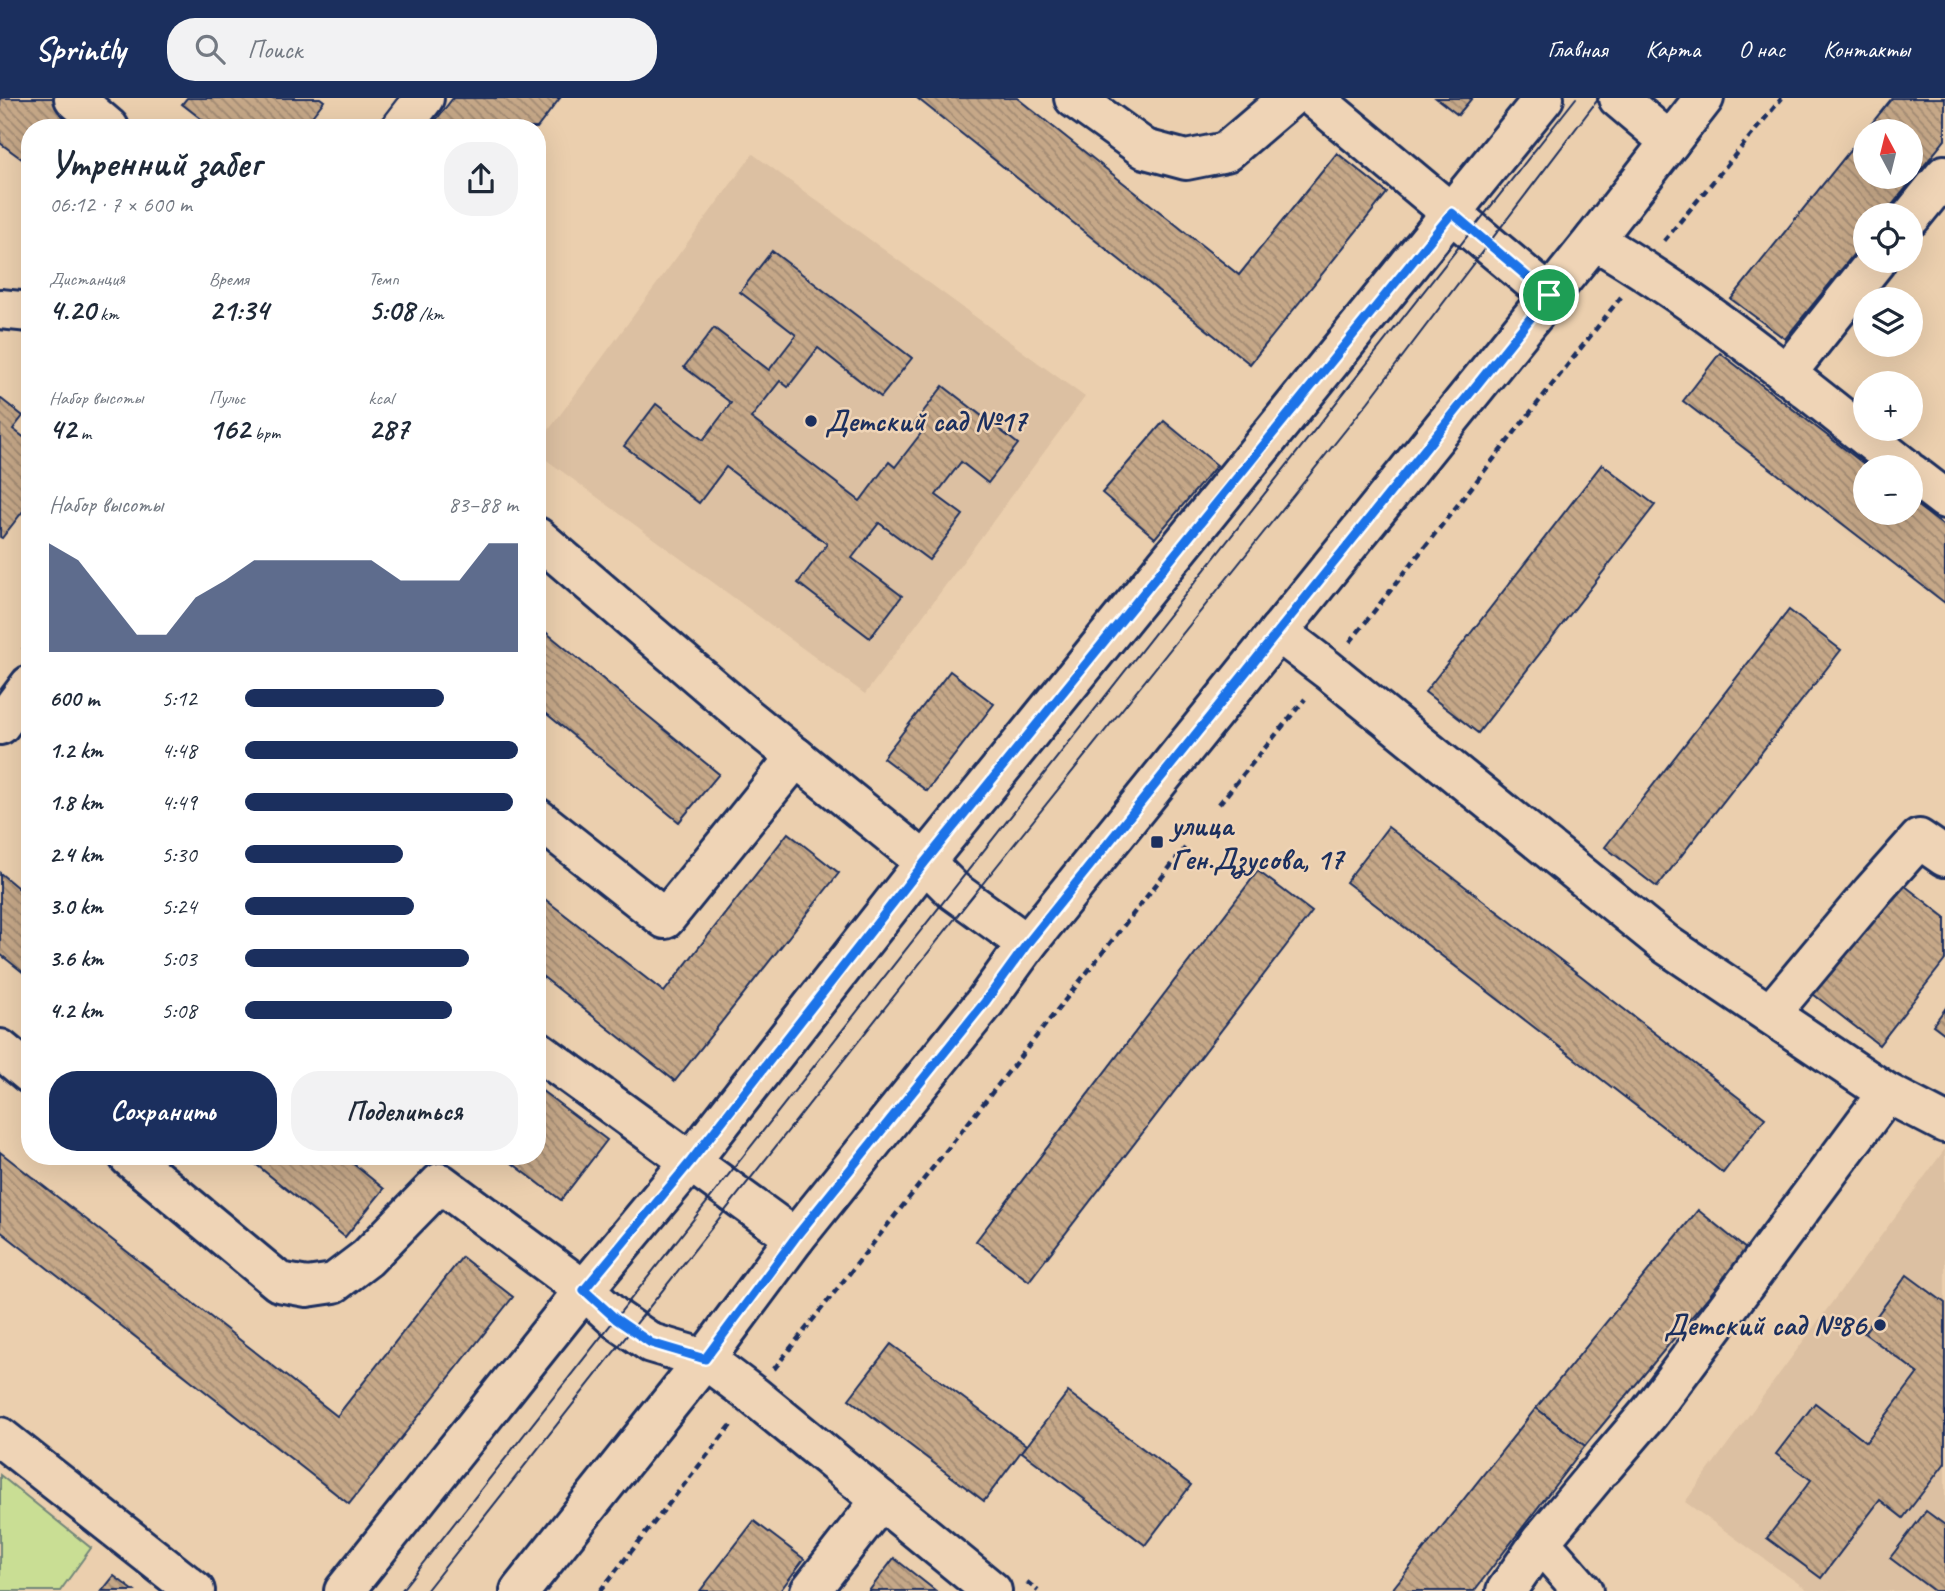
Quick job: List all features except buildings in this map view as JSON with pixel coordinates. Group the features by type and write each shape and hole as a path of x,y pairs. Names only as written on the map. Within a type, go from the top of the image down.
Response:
{"street":[{"path":"74,98 99,119"},
{"path":"408,119 424,98"},
{"path":"1074,98 1145,149 1186,160 1226,152 1289,98"},
{"path":"1314,98 1549,295"},
{"path":"344,1591 584,1290 691,1161 925,862 1544,98"},
{"path":"1618,98 1670,142"},
{"path":"520,1591 705,1359 795,1238 985,1002 1027,944 1594,240 1704,98"},
{"path":"1922,203 1945,174"},
{"path":"1594,240 1643,268 1786,374 1889,455"},
{"path":"1786,374 1866,273"},
{"path":"0,309 21,311"},
{"path":"1923,482 1945,499"},
{"path":"546,545 796,757 925,862 954,891 1027,944"},
{"path":"1278,632 1667,945 1887,1093 1945,1123"},
{"path":"0,724 21,697"},
{"path":"546,825 665,919 796,757"},
{"path":"1771,1013 1919,839 1945,857"},
{"path":"0,1049 21,1066"},
{"path":"546,1056 795,1238"},
{"path":"1506,1591 1540,1542 1650,1412 1887,1093"},
{"path":"139,1165 279,1282 307,1287 334,1283 367,1258 444,1170 616,1319 651,1343 705,1359 761,1385 881,1500 992,1591"},
{"path":"0,1437 195,1591"},
{"path":"810,1591 881,1500"},
{"path":"1540,1542 1583,1591"}],"path":[{"path":"1664,241 1782,98"},
{"path":"1219,804 1328,670 1625,291"},
{"path":"600,1591 1185,848"}],"shaded area":[{"name":"Детский сад №17","path":"753,154 1085,397 865,694 546,460 546,434"},
{"name":"Детский сад №86","path":"1945,1149 1945,1591 1809,1591 1685,1502"}],"green space":[{"path":"0,1475 91,1548 60,1591 0,1591"}],"tram line":[{"path":"401,1591 1576,98"},
{"path":"426,1591 968,902 1368,402 1599,98"}],"place":[{"name":"Детский сад №17","path":"811,421"},
{"name":"улица Ген.Дзусова, 17","path":"1157,842"},
{"name":"Детский сад №86","path":"1880,1325"}],"route":[{"path":"1452,213 1549,295 1027,944 985,1002 795,1238 705,1359 651,1343 616,1319 584,1290 691,1161 925,862 1452,213"}]}
